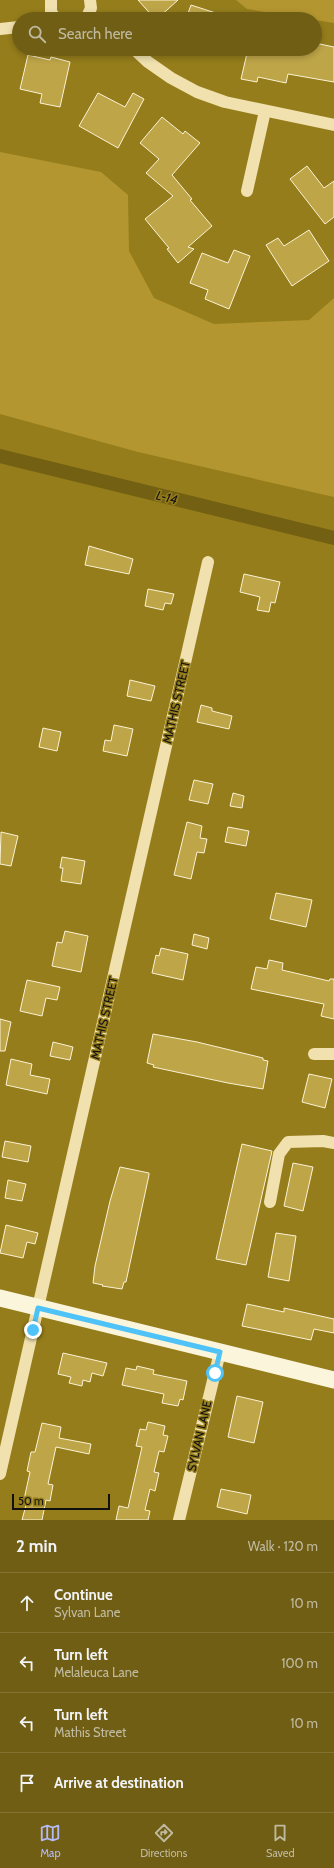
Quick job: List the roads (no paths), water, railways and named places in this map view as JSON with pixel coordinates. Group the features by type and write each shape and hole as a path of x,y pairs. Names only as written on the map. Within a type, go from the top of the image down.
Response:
{"street":[{"path":"51,0 51,12"},
{"path":"90,0 91,12"},
{"path":"0,29 12,28"},
{"path":"142,56 172,78 197,92 225,102 334,125"},
{"path":"247,190 265,111"},
{"name":"MATHIS STREET","path":"0,1474 208,562"},
{"path":"314,1054 334,1054"},
{"path":"270,1202 280,1154 288,1142 323,1141 334,1143"},
{"path":"0,1298 334,1380"},
{"name":"SYLVAN LANE","path":"179,1520 220,1352"}],"waterway":[{"name":"L-14","path":"0,456 334,538"}]}
